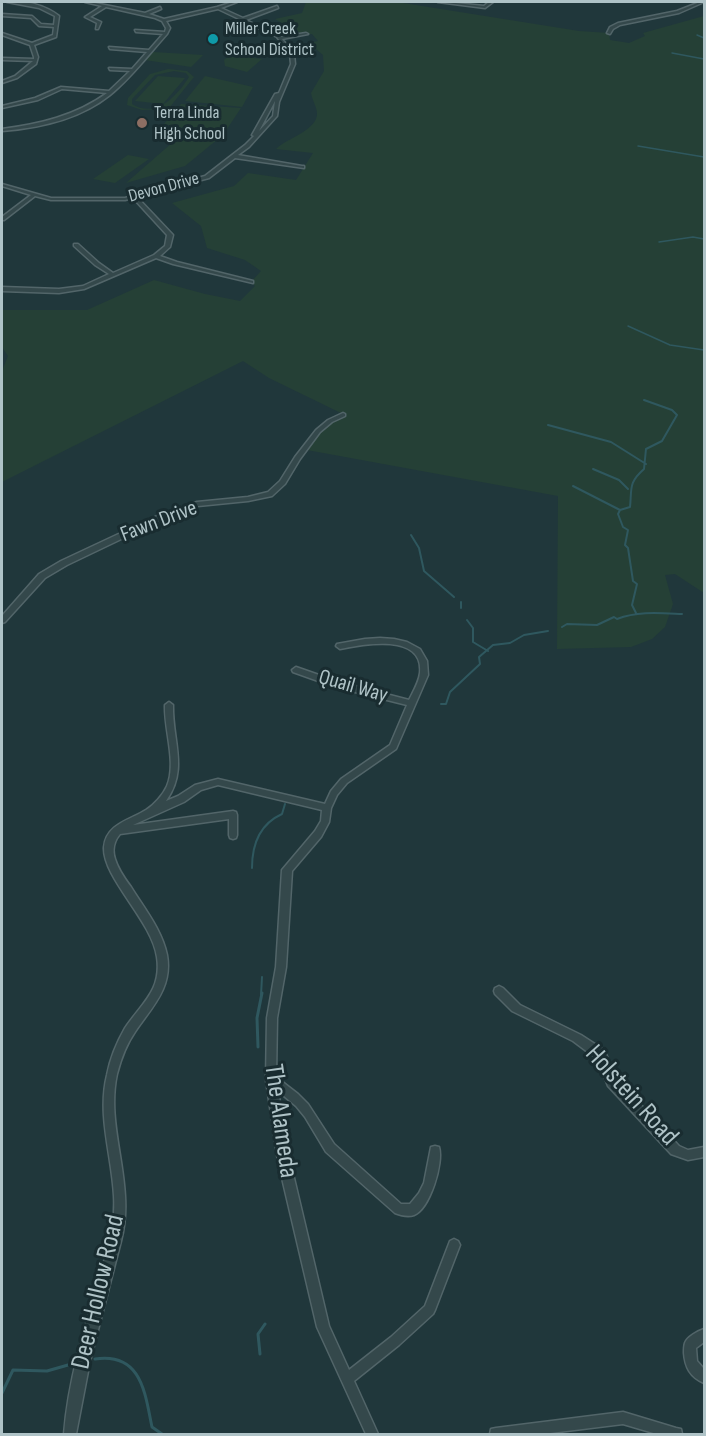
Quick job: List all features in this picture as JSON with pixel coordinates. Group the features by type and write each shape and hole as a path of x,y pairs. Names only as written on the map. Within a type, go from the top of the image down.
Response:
{"street":[{"path":"2,34 32,44 55,36 57,16 41,7 9,2"},
{"path":"87,2 164,20 219,8 235,2"},
{"path":"440,2 485,7 491,2"},
{"path":"609,33 611,28 619,24 678,12 702,2"},
{"path":"97,28 99,22 87,17 107,6"},
{"path":"244,19 277,7"},
{"path":"146,14 160,8"},
{"path":"219,8 281,38 306,34"},
{"path":"2,15 32,17 40,26 55,26"},
{"path":"2,130 63,117 92,105 110,92 166,33 168,28 164,20"},
{"path":"136,31 166,33"},
{"name":"Devon Drive","path":"2,185 33,196 51,199 134,198 207,177 247,146 275,116 277,102 293,64 292,54 281,38"},
{"path":"32,44 36,60"},
{"path":"110,48 148,51"},
{"path":"2,59 36,60"},
{"path":"2,82 16,77 36,60"},
{"path":"110,69 132,70"},
{"name":"Devon Drive","path":"247,146 272,100 284,86"},
{"path":"2,109 27,106 59,93 80,89 110,92"},
{"path":"234,156 302,167"},
{"path":"2,219 33,196"},
{"path":"2,289 71,290 92,285 156,256 167,247 170,235 134,198"},
{"path":"76,245 113,275"},
{"path":"156,256 251,282"},
{"name":"Fawn Drive","path":"2,620 42,576 74,558 159,518 197,504 248,499 270,494 283,483 297,458 318,431 330,421 343,415"},
{"name":"The Alameda","path":"340,646 367,640 401,643 417,649 426,663 424,675 393,747 344,781 334,793 327,808 325,822 318,834 287,870 281,967 272,1018 271,1080 284,1161 320,1316 372,1434"},
{"name":"Quail Way","path":"296,670 335,684 411,703"},
{"path":"151,811 170,788 174,769 169,705"},
{"path":"117,830 151,811 181,799 198,787 218,782 327,808"},
{"path":"117,830 233,815 233,835"},
{"name":"Deer Hollow Road","path":"70,1434 89,1338 120,1214 117,1164 109,1105 111,1077 128,1034 160,990 163,973 159,941 137,902 111,865 110,843 117,830"},
{"name":"Holstein Road","path":"499,991 516,1008 577,1038 597,1052 612,1082 675,1150 688,1155 705,1152"},
{"path":"271,1080 299,1101 312,1117 323,1140 330,1148 399,1209 412,1210 423,1200 433,1172 435,1151"},
{"path":"348,1379 429,1310 454,1245"},
{"path":"705,1335 690,1346 691,1364 705,1377"},
{"path":"496,1434 623,1418 676,1434"}],"green space":[{"path":"306,2 397,2 579,31 609,33 610,40 629,43 645,36 643,33 704,16 704,593 675,574 665,575 673,604 665,627 652,639 631,647 557,649 558,496 307,450 329,421 343,414 269,378 243,361 2,482 2,371 8,356 2,347 2,310 87,310 154,280 240,301 255,286 251,282 261,271 245,260 207,248 201,226 172,203 234,186 248,173 296,180 313,153 276,149 308,129 316,118 317,112 311,93 324,71 323,55 309,43 318,41 312,34 303,35 275,19 302,13"},
{"path":"153,52 203,55 191,67 145,60"},
{"path":"230,55 262,59 247,72 225,66 224,60"},
{"path":"168,69 187,71 194,77 165,113 160,112 162,109 142,110 127,105 128,98 150,74","holes":["174,71 186,73 189,77 165,103 149,109 132,104 132,99 155,75"]},
{"path":"158,76 185,78 163,104 135,101"},
{"path":"205,76 253,87 242,107 185,101"},
{"path":"181,104 241,108 223,135 185,166 126,183 188,129 164,124"},
{"path":"128,155 149,159 115,183 93,179"}],"waterway":[{"path":"697,35 704,38"},
{"path":"672,53 704,59"},
{"path":"638,146 704,157"},
{"path":"659,242 693,237 704,239"},
{"path":"628,326 670,345 704,350"},
{"path":"644,400 672,410 677,415 662,441 646,449 645,463"},
{"path":"548,425 611,442 645,463"},
{"path":"620,510 630,507 632,486 635,478 644,469 645,463"},
{"path":"593,469 619,480 628,489"},
{"path":"573,486 620,510"},
{"path":"620,510 618,514 623,527 628,530 625,545 628,548 633,581 637,584 632,605 636,613"},
{"path":"411,535 419,548 424,571 454,597"},
{"path":"461,602 461,608"},
{"path":"562,627 567,624 597,625 614,617 617,619 641,614 682,614"},
{"path":"467,620 473,628 473,642 487,650"},
{"path":"487,650 493,645 510,643 524,635 548,631"},
{"path":"441,704 446,704 450,692 480,664 479,657 487,650"},
{"path":"252,868 259,836 268,823 282,814 285,804"},
{"path":"261,995 262,977"},
{"path":"258,1047 257,1018 262,993"},
{"path":"260,1354 258,1334 265,1324"},
{"path":"95,1359 123,1362 132,1369 143,1389 152,1427 162,1434"},
{"path":"2,1393 13,1370 47,1371 68,1365"}],"place":[{"name":"Miller Creek School District","path":"213,39"},
{"name":"Terra Linda High School","path":"142,123"}]}
